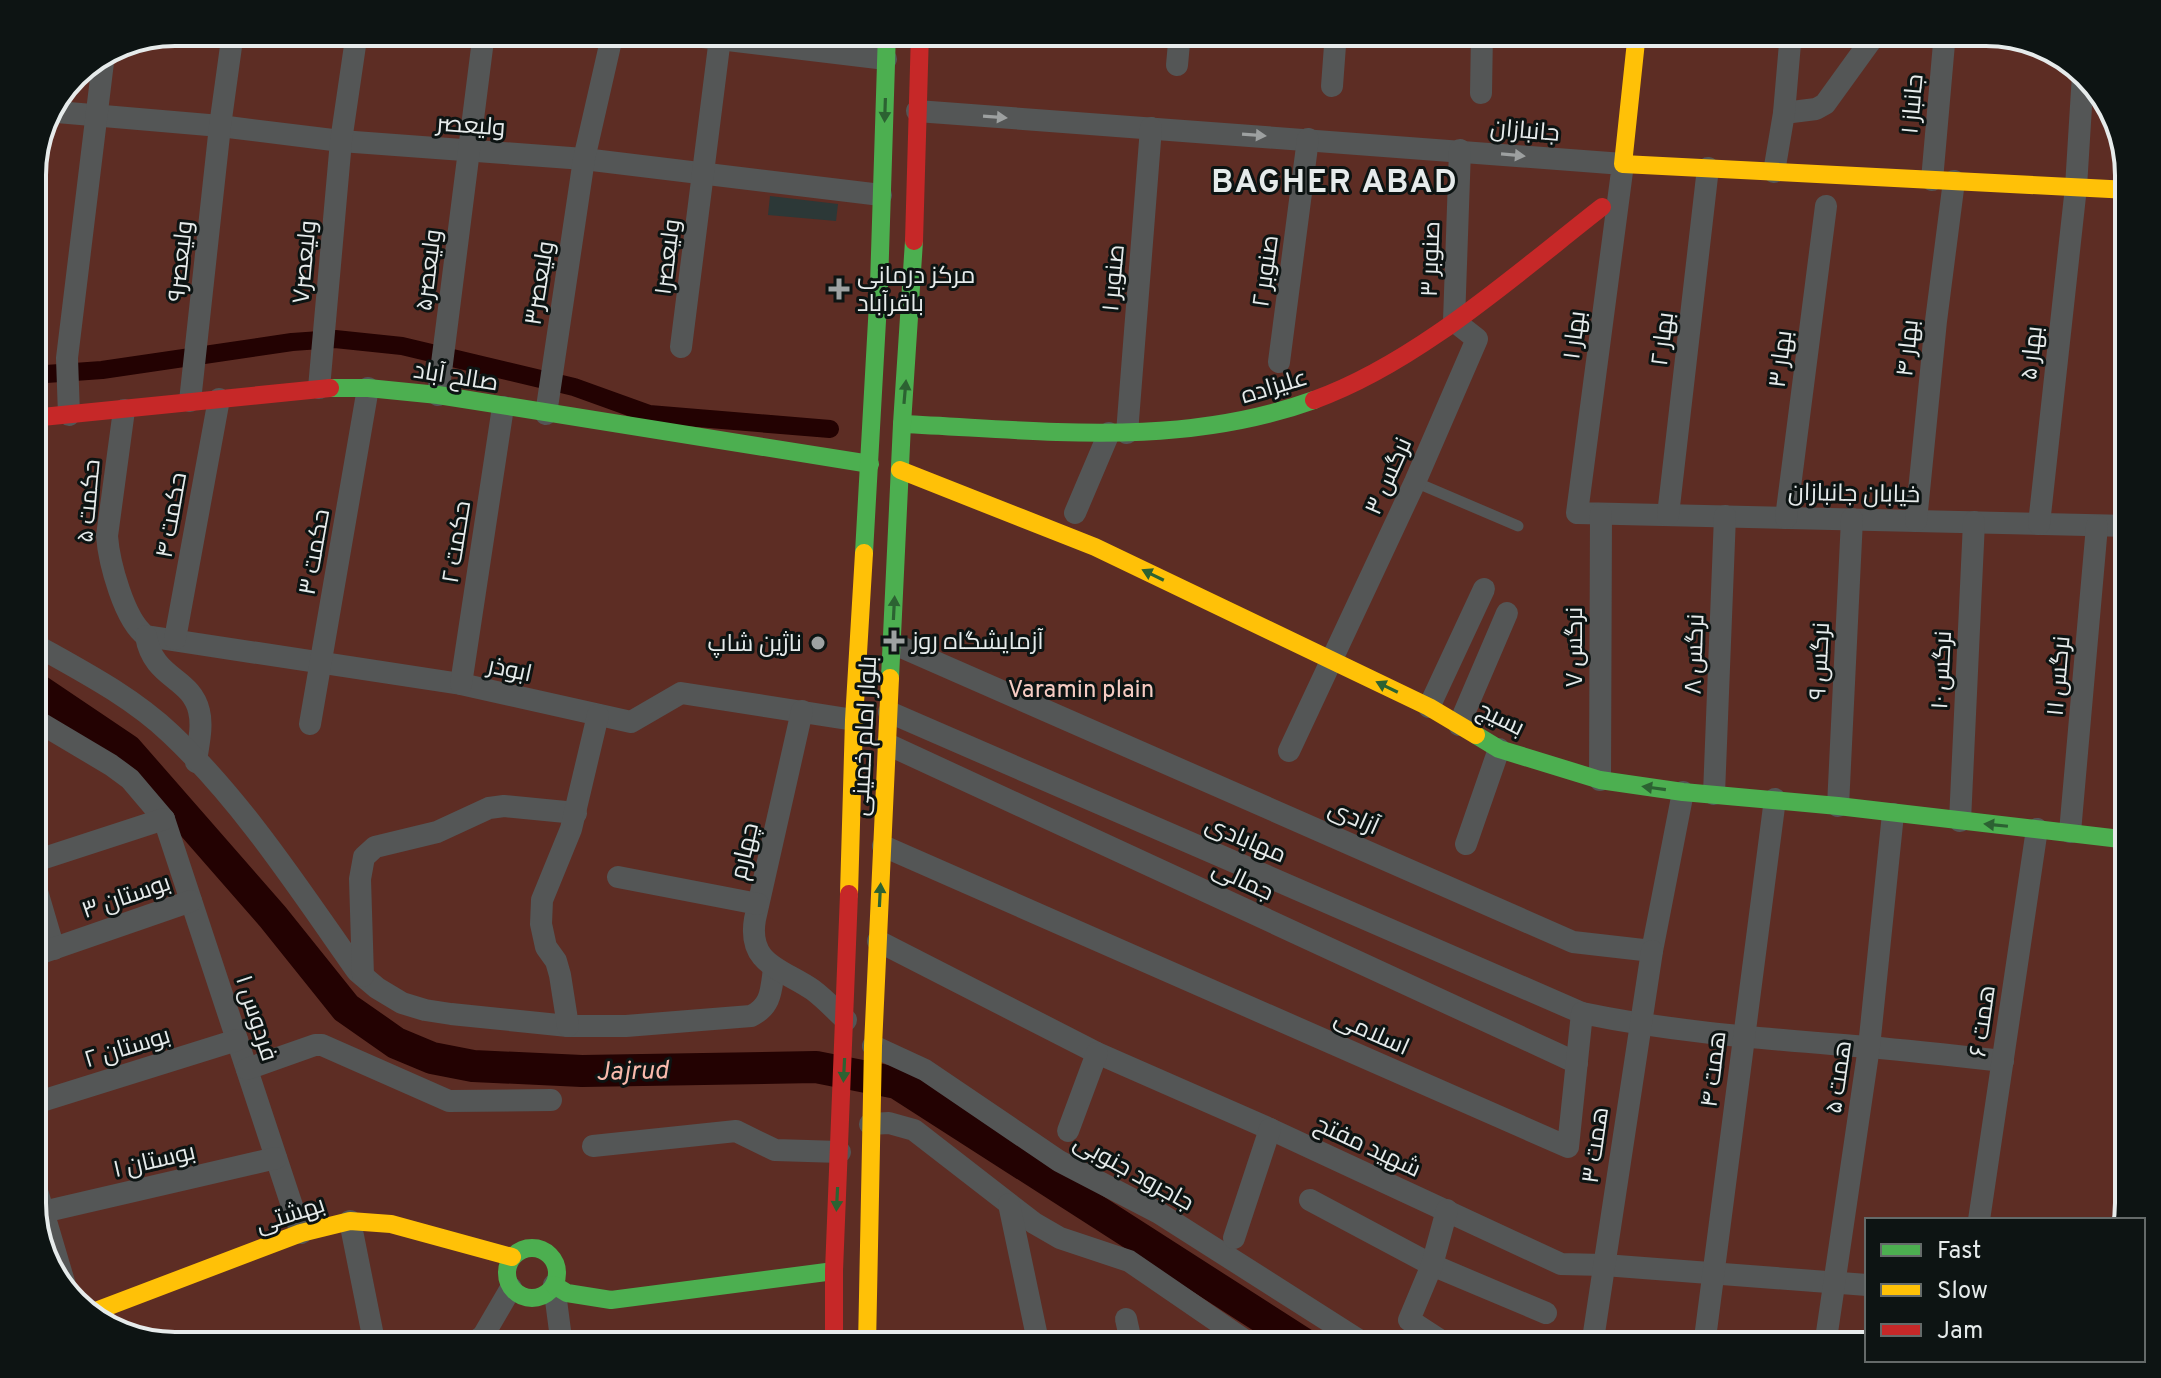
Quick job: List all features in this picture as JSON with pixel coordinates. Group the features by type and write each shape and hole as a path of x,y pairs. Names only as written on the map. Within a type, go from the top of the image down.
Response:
{"main road":[{"name":"بلوار امام خمینی","path":"834,1332 854,720 870,464 886,46"},
{"name":"بلوار امام خمینی","path":"867,1332 873,1038 902,424 913,288 919,46"},
{"path":"1623,164 1636,46"},
{"name":"جانبازان","path":"1623,164 2115,189"},
{"name":"علیزاده","path":"902,424 1118,433 1219,427 1268,416 1319,399 1383,366 1454,321 1602,207"},
{"name":"صالح آباد","path":"46,417 319,388 368,388 438,395 870,464"},
{"name":"بسیج","path":"900,470 1095,547 1429,707 1499,749 1600,780 1683,792 1775,799 2115,838"},
{"name":"بهشتی","path":"102,1309 301,1233 350,1221 391,1224 512,1257"},
{"path":"526,1248 542,1250 554,1261 557,1269 554,1285 542,1297 518,1294 511,1288 506,1272 512,1257 526,1248"},
{"path":"554,1285 567,1293 611,1300 834,1271"}],"street":[{"name":"ولیعصر۹","path":"190,401 231,46"},
{"name":"ولیعصر۷","path":"319,388 341,141 355,46"},
{"name":"ولیعصر۵","path":"438,395 482,46"},
{"name":"ولیعصر۳","path":"546,414 584,159 610,46"},
{"name":"ولیعصر۱","path":"681,347 719,46"},
{"path":"783,46 886,59"},
{"path":"1177,65 1179,46"},
{"path":"1332,86 1335,46"},
{"path":"1481,93 1482,46"},
{"path":"1774,172 1784,113 1790,46"},
{"path":"1784,113 1816,109 1825,104 1867,46"},
{"name":"جانباز ۱","path":"1943,180 1945,46"},
{"path":"69,415 67,358 103,69"},
{"name":"بهار ۵","path":"2039,524 2076,187 2082,89"},
{"name":"جانبازان","path":"917,111 1623,164"},
{"name":"ولیعصر","path":"63,112 220,126 341,141 584,159 881,195"},
{"name":"صنوبر ۱","path":"1075,513 1118,433 1151,128"},
{"name":"صنوبر ۲","path":"1279,362 1308,139"},
{"name":"صنوبر ۳","path":"1454,321 1460,150"},
{"name":"بهار ۱","path":"1577,513 1623,164"},
{"name":"بهار ۲","path":"1668,515 1708,168"},
{"name":"بهار ۴","path":"1916,521 1936,321 1943,180"},
{"name":"بهار ۳","path":"1786,518 1826,206"},
{"name":"نرگس ۳","path":"1289,751 1415,482 1477,339 1454,321"},
{"name":"حکمت ۳","path":"310,724 368,388"},
{"name":"حکمت ۴","path":"175,639 219,399"},
{"name":"حکمت ۲","path":"461,684 503,407"},
{"name":"حکمت ۵","path":"124,410 107,536 109,556 137,629 146,636 148,650 156,664 187,690 199,708 201,724 196,762"},
{"name":"خیابان جانبازان","path":"1577,513 2115,526"},
{"name":"نرگس ۷","path":"1600,780 1601,514"},
{"name":"نرگس ۸","path":"1714,794 1725,516"},
{"name":"نرگس ۹","path":"1838,806 1852,519"},
{"name":"نرگس ۱۰","path":"1960,821 1974,522"},
{"name":"نرگس ۱۱","path":"2070,832 2097,526"},
{"path":"1429,707 1484,589"},
{"path":"1459,725 1507,613"},
{"name":"ابوذر","path":"146,636 461,684 631,722 681,693 854,720"},
{"name":"آزادی","path":"892,643 1573,942 1652,951"},
{"path":"46,651 101,681 170,733 255,829 363,976 402,1003 425,1010 568,1026 626,1026 751,1016 769,1003 774,969 815,991 846,1020"},
{"name":"چهارم","path":"774,969 755,944 753,929 802,711"},
{"name":"مهابادی","path":"889,712 1582,1013"},
{"path":"568,1026 560,975 556,961 546,947 541,924 542,900 576,813 598,715"},
{"path":"46,726 130,779 164,819 46,857"},
{"name":"جمالی","path":"887,744 1577,1063"},
{"path":"1466,844 1499,749"},
{"path":"1652,951 1683,792"},
{"name":"همت ۴","path":"1706,1332 1775,799"},
{"path":"363,976 360,879 364,857 375,847 437,832 489,808 504,806 576,813"},
{"name":"همت ۵","path":"1827,1332 1869,1047 1893,814"},
{"name":"فردوس ۱","path":"164,819 301,1233"},
{"name":"همت ۶","path":"1979,1218 2037,829"},
{"name":"اسلامی","path":"883,846 1568,1147 1582,1013"},
{"path":"618,877 758,904"},
{"name":"بوستان ۳","path":"46,952 191,901"},
{"name":"شهید مفتح","path":"878,941 1097,1053 1270,1129 1561,1264 1865,1285"},
{"name":"همت ۳","path":"1594,1332 1652,951"},
{"path":"1582,1013 1639,1025 1742,1038 2003,1061"},
{"name":"جاجرود جنوبی","path":"873,1038 1059,1161 1159,1213 1346,1332"},
{"name":"بوستان ۲","path":"46,1100 237,1040"},
{"path":"247,1069 322,1045 449,1101 551,1100"},
{"path":"1068,1131 1097,1053"},
{"path":"870,1124 889,1123 914,1130 1034,1223 1060,1238 1129,1261 1233,1332"},
{"path":"1234,1238 1270,1129"},
{"path":"593,1146 736,1131 775,1150 840,1152"},
{"name":"بوستان ۱","path":"46,1211 276,1158"},
{"path":"1310,1200 1432,1265 1546,1313"},
{"path":"1009,1204 1036,1332"},
{"path":"1427,1332 1409,1320 1432,1265 1447,1210"},
{"path":"350,1221 372,1332"},
{"path":"554,1285 560,1332"},
{"path":"485,1332 511,1288"},
{"path":"1126,1319 1129,1332"}],"lane":[{"path":"1415,482 1518,526"}],"green space":[{"name":"Varamin plain","path":"175,46 1986,46 2020,50 2043,59 2071,78 2098,110 2111,141 2114,158 2114,1218 1865,1218 1865,1332 175,1332 141,1328 118,1319 90,1300 63,1268 53,1245 46,1212 46,166 50,141 59,118 73,96 110,63 133,53"}],"building":[{"path":"770,196 838,204 836,221 768,215"}],"waterway":[{"path":"46,374 102,370 292,342 335,339 402,346 574,387 649,414 830,429"},
{"name":"Jajrud","path":"46,695 127,750 273,917 346,1008 396,1043 432,1058 473,1066 582,1071 816,1067 897,1083 1285,1332"}],"traffic: fast":[{"path":"864,553 879,285 887,46"},
{"path":"890,678 914,241"},
{"path":"330,388 368,388 438,395 870,464"},
{"path":"902,424 1058,432 1161,431 1263,415 1314,400"},
{"path":"1476,735 1499,749 1600,780 1683,792 1838,806 2115,838"},
{"path":"532,1248 550,1255 557,1273 550,1291 532,1298 514,1291 507,1273 514,1255 532,1248"},
{"path":"554,1285 567,1293 611,1300 834,1271"}],"traffic: slow":[{"path":"1636,46 1623,164 2115,189"},
{"path":"900,470 1095,547 1429,707 1476,735"},
{"path":"849,894 854,720 864,553"},
{"path":"867,1332 873,1046 890,678"},
{"path":"102,1309 301,1233 350,1221 391,1224 512,1257"}],"traffic: jam":[{"path":"914,241 920,46"},
{"path":"1314,400 1352,384 1428,340 1500,288 1602,207"},
{"path":"46,417 330,388"},
{"path":"834,1332 849,894"}],"place":[{"name":"مرکز درمانی باقرآباد","path":"839,289"},
{"name":"آزمایشگاه روز","path":"894,641"},
{"name":"ناژین شاپ","path":"818,643"}],"district":[{"name":"BAGHER ABAD","path":"1335,181"}]}
